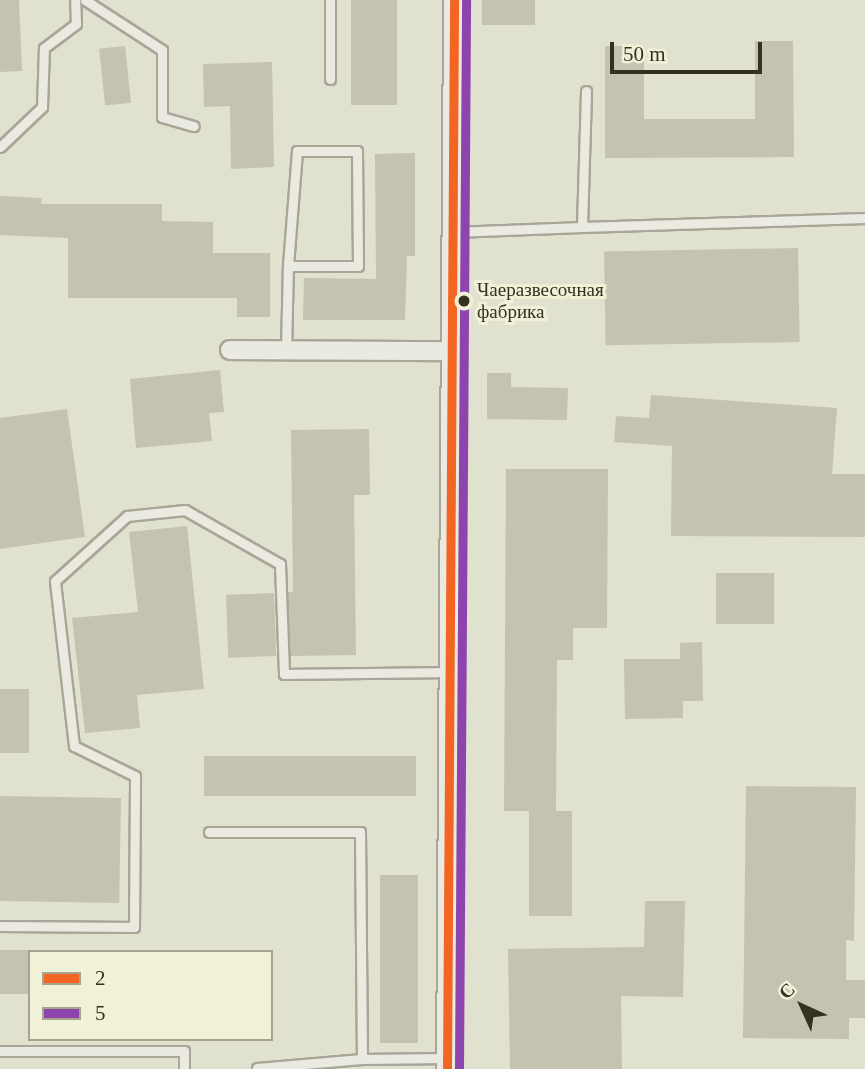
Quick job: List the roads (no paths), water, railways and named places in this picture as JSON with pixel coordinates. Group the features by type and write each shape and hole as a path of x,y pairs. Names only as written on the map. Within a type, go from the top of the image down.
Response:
{"street":[{"path":"447,1064 453,0"},
{"path":"230,350 451,351"}],"lane":[{"path":"0,147 42,107 44,48 76,24 75,0"},
{"path":"85,0 162,50 162,117 194,126"},
{"path":"330,0 330,79"},
{"path":"582,227 586,91"},
{"path":"286,351 288,266 297,151 357,151 358,266 288,266"},
{"path":"452,232 865,218"},
{"path":"0,926 134,928 135,776 74,746 55,581 127,516 185,510 280,564 284,674 449,672"},
{"path":"209,832 360,832 362,1059"},
{"path":"0,1051 184,1051 184,1069"},
{"path":"257,1068 362,1059 447,1064"}],"place":[{"name":"Чаеразвесочная фабрика","path":"464,301"}]}
